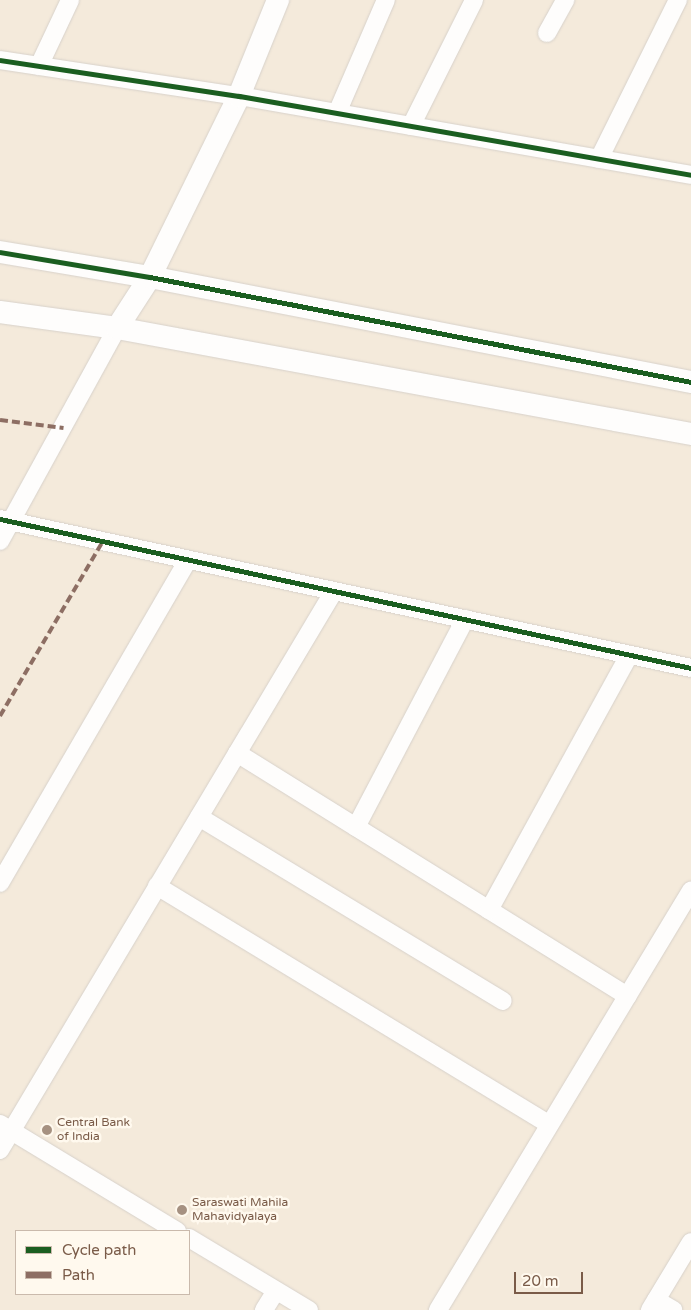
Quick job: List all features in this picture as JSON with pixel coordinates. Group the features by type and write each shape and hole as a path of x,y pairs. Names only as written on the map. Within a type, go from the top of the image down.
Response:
{"street":[{"path":"39,66 70,0"},
{"path":"0,541 6,520 117,328 150,276 239,96 278,0"},
{"path":"337,113 386,0"},
{"path":"411,126 474,0"},
{"path":"547,33 565,0"},
{"path":"599,159 678,0"},
{"path":"0,60 239,96 691,175"},
{"path":"0,252 150,276 691,382"},
{"path":"0,312 117,328 691,434"},
{"path":"6,520 187,562 334,591 691,668"},
{"path":"0,883 187,562"},
{"path":"0,1150 6,1127 157,886 334,591"},
{"path":"356,827 465,619"},
{"path":"489,910 629,655"},
{"path":"237,753 627,996"},
{"path":"198,817 503,1002"},
{"path":"157,886 549,1124"},
{"path":"438,1310 691,890"},
{"path":"6,1127 175,1230"},
{"path":"190,1239 309,1310"},
{"path":"672,1310 653,1305 691,1242"},
{"path":"264,1310 276,1291"}],"shaded area":[{"path":"0,0 691,0 691,1310 0,1310"}],"marked path":[{"path":"0,420 63,428"},
{"path":"0,716 103,541"}],"cycle path":[{"path":"0,60 239,96 691,175"},
{"path":"0,252 150,277 691,382"},
{"path":"0,519 691,668"}],"place":[{"name":"Central Bank of India","path":"47,1130"},
{"name":"Saraswati Mahila Mahavidyalaya","path":"182,1210"}]}
